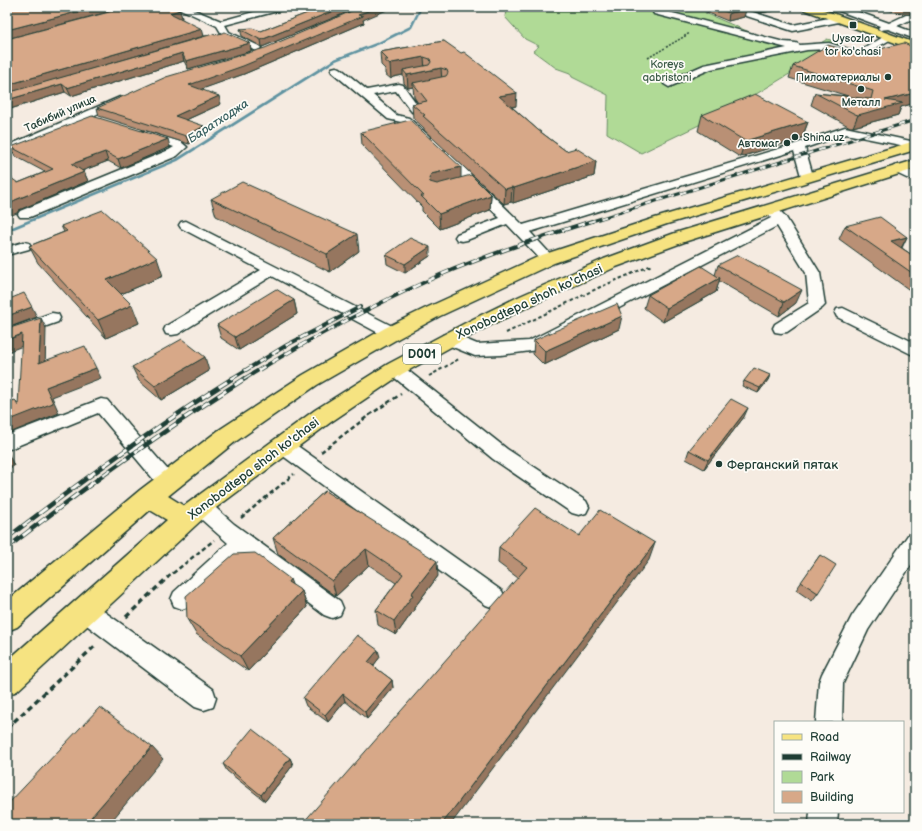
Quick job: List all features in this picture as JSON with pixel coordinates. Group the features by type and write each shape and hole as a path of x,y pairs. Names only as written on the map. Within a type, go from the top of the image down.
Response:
{"main road":[{"path":"806,7 872,31 895,27 915,47"},
{"name":"Xonobodtepa shoh ko'chasi","path":"7,618 167,482 227,436 282,397 337,363 433,312 548,259 661,221 807,176 911,160"},
{"name":"Xonobodtepa shoh ko'chasi","path":"7,682 84,610 193,513 282,445 359,391 395,369 527,300 610,263 680,237 775,214 911,160"},
{"path":"588,246 610,263"},
{"path":"149,497 193,513"}],"street":[{"path":"180,7 220,24 282,7"},
{"path":"728,7 794,28 839,19"},
{"path":"837,7 895,27 915,36"},
{"path":"856,7 877,12"},
{"path":"657,12 784,45 807,47 829,46 860,55 909,17 915,18"},
{"path":"891,16 895,27"},
{"path":"895,27 915,22"},
{"path":"220,24 222,35 259,50 247,57"},
{"path":"895,27 915,29"},
{"path":"669,84 708,67 807,47"},
{"path":"336,70 392,117 405,120 474,184 548,259"},
{"path":"364,94 405,88 410,104 416,110"},
{"name":"Табибий улица","path":"7,150 127,97"},
{"path":"83,116 105,122"},
{"path":"811,130 825,137"},
{"path":"521,230 799,146 844,130 911,160"},
{"path":"25,214 166,156 181,147 177,144 134,131"},
{"path":"799,146 807,176"},
{"path":"461,186 474,184"},
{"path":"450,339 475,350 532,346 775,214 813,273 817,305 781,328"},
{"path":"462,237 509,219"},
{"path":"186,225 392,333"},
{"path":"7,251 24,246"},
{"path":"172,330 272,270"},
{"path":"843,313 915,350"},
{"path":"7,335 52,318"},
{"path":"395,369 500,454 579,508"},
{"path":"7,443 101,405 167,482"},
{"path":"282,445 494,598"},
{"path":"193,513 235,536 332,608"},
{"path":"182,599 235,536"},
{"path":"829,721 831,682 860,623 915,541"},
{"path":"84,610 204,698"},
{"path":"823,824 824,813"}],"path":[{"path":"648,58 705,25"},
{"path":"503,334 598,288 654,264"},
{"path":"7,728 177,569 235,536 307,464 368,416 475,350"}],"green space":[{"name":"Koreys qabristoni","path":"512,7 707,7 705,13 759,36 789,44 819,44 827,39 841,43 728,111 641,153 607,133 608,95 572,77 570,73 556,68 533,51 539,46 525,39 505,17 506,9"}],"building":[{"path":"7,7 96,7 7,30"},
{"path":"128,7 172,7 180,10 170,13 202,29 7,85 7,39"},
{"path":"323,7 343,7 261,40 240,29 252,28 261,31"},
{"path":"361,7 377,7 358,15 363,16 243,66 189,85 219,96 175,116 204,126 186,136 97,108 166,77 265,48"},
{"path":"713,7 737,7 746,10 729,13"},
{"path":"225,32 250,43 186,61 182,53 67,88 62,84 7,100 7,93 213,34 215,35"},
{"path":"444,41 461,53 464,52 517,93 499,96 538,130 566,151 576,148 596,161 514,188 512,187 505,189 423,116 425,115 412,104 427,101 413,83 446,76 448,73 447,70 441,68 407,75 403,70 429,65 431,62 430,59 424,57 392,63 390,65 384,60 388,60 380,52"},
{"path":"904,43 915,48 915,93 885,100 903,103 858,115 815,93 871,99 873,91 793,66 828,45 860,54"},
{"path":"755,94 808,122 745,141 702,115"},
{"path":"92,116 168,139 118,159 105,152 72,164 84,172 15,200 12,204 7,206 7,175 18,183 53,169 11,147"},
{"path":"410,120 461,167 431,174 429,178 430,182 437,184 471,175 491,195 439,214 421,196 424,196 361,132"},
{"path":"242,182 357,234 327,254 211,199"},
{"path":"103,210 157,258 107,280 132,305 98,320 29,246 67,231 61,226"},
{"path":"880,217 907,237 891,241 915,257 915,275 845,226"},
{"path":"410,238 430,247 405,264 386,255"},
{"path":"738,255 802,290 784,302 718,265"},
{"path":"701,266 720,278 667,308 648,295"},
{"path":"276,289 294,300 235,337 217,325"},
{"path":"24,293 32,307 7,316 7,300"},
{"path":"617,304 622,316 545,351 534,340"},
{"path":"41,318 39,363 85,346 96,368 46,387 53,403 7,421 7,403 15,400 18,406 22,334 7,340 7,329"},
{"path":"182,339 205,357 155,386 132,367"},
{"path":"754,368 770,375 760,388 744,381"},
{"path":"731,399 748,408 708,460 689,450"},
{"path":"325,491 437,561 411,594 413,595 394,621 376,610 403,574 366,549 332,581 273,538"},
{"path":"535,508 579,536 600,510 655,543 442,824 302,824 527,567 499,547"},
{"path":"255,553 290,579 288,582 302,591 240,656 187,619 186,596 234,554"},
{"path":"820,555 836,565 818,593 801,582"},
{"path":"357,635 378,650 368,662 392,680 365,712 343,694 325,715 303,698"},
{"path":"100,707 152,747 85,824 7,824 7,805"},
{"path":"252,729 290,758 261,795 223,764"}],"waterway":[{"name":"Баратходжа","path":"7,231 177,160 335,60 379,43 411,27 420,10 426,7"}],"railway":[{"path":"589,222 915,120"},
{"path":"244,379 340,324 390,298 440,275 516,246 592,221"},
{"path":"231,379 287,345 360,307"},
{"path":"7,538 118,455 233,378"},
{"path":"7,548 124,460 184,418 246,378"}],"place":[{"name":"Uysozlar tor ko'chasi","path":"853,25"},
{"name":"Пиломатериалы","path":"888,77"},
{"name":"Металл","path":"861,89"},
{"name":"Shina.uz","path":"795,137"},
{"name":"Автомаг","path":"787,143"},
{"name":"Ферганский пятак","path":"719,464"}]}
